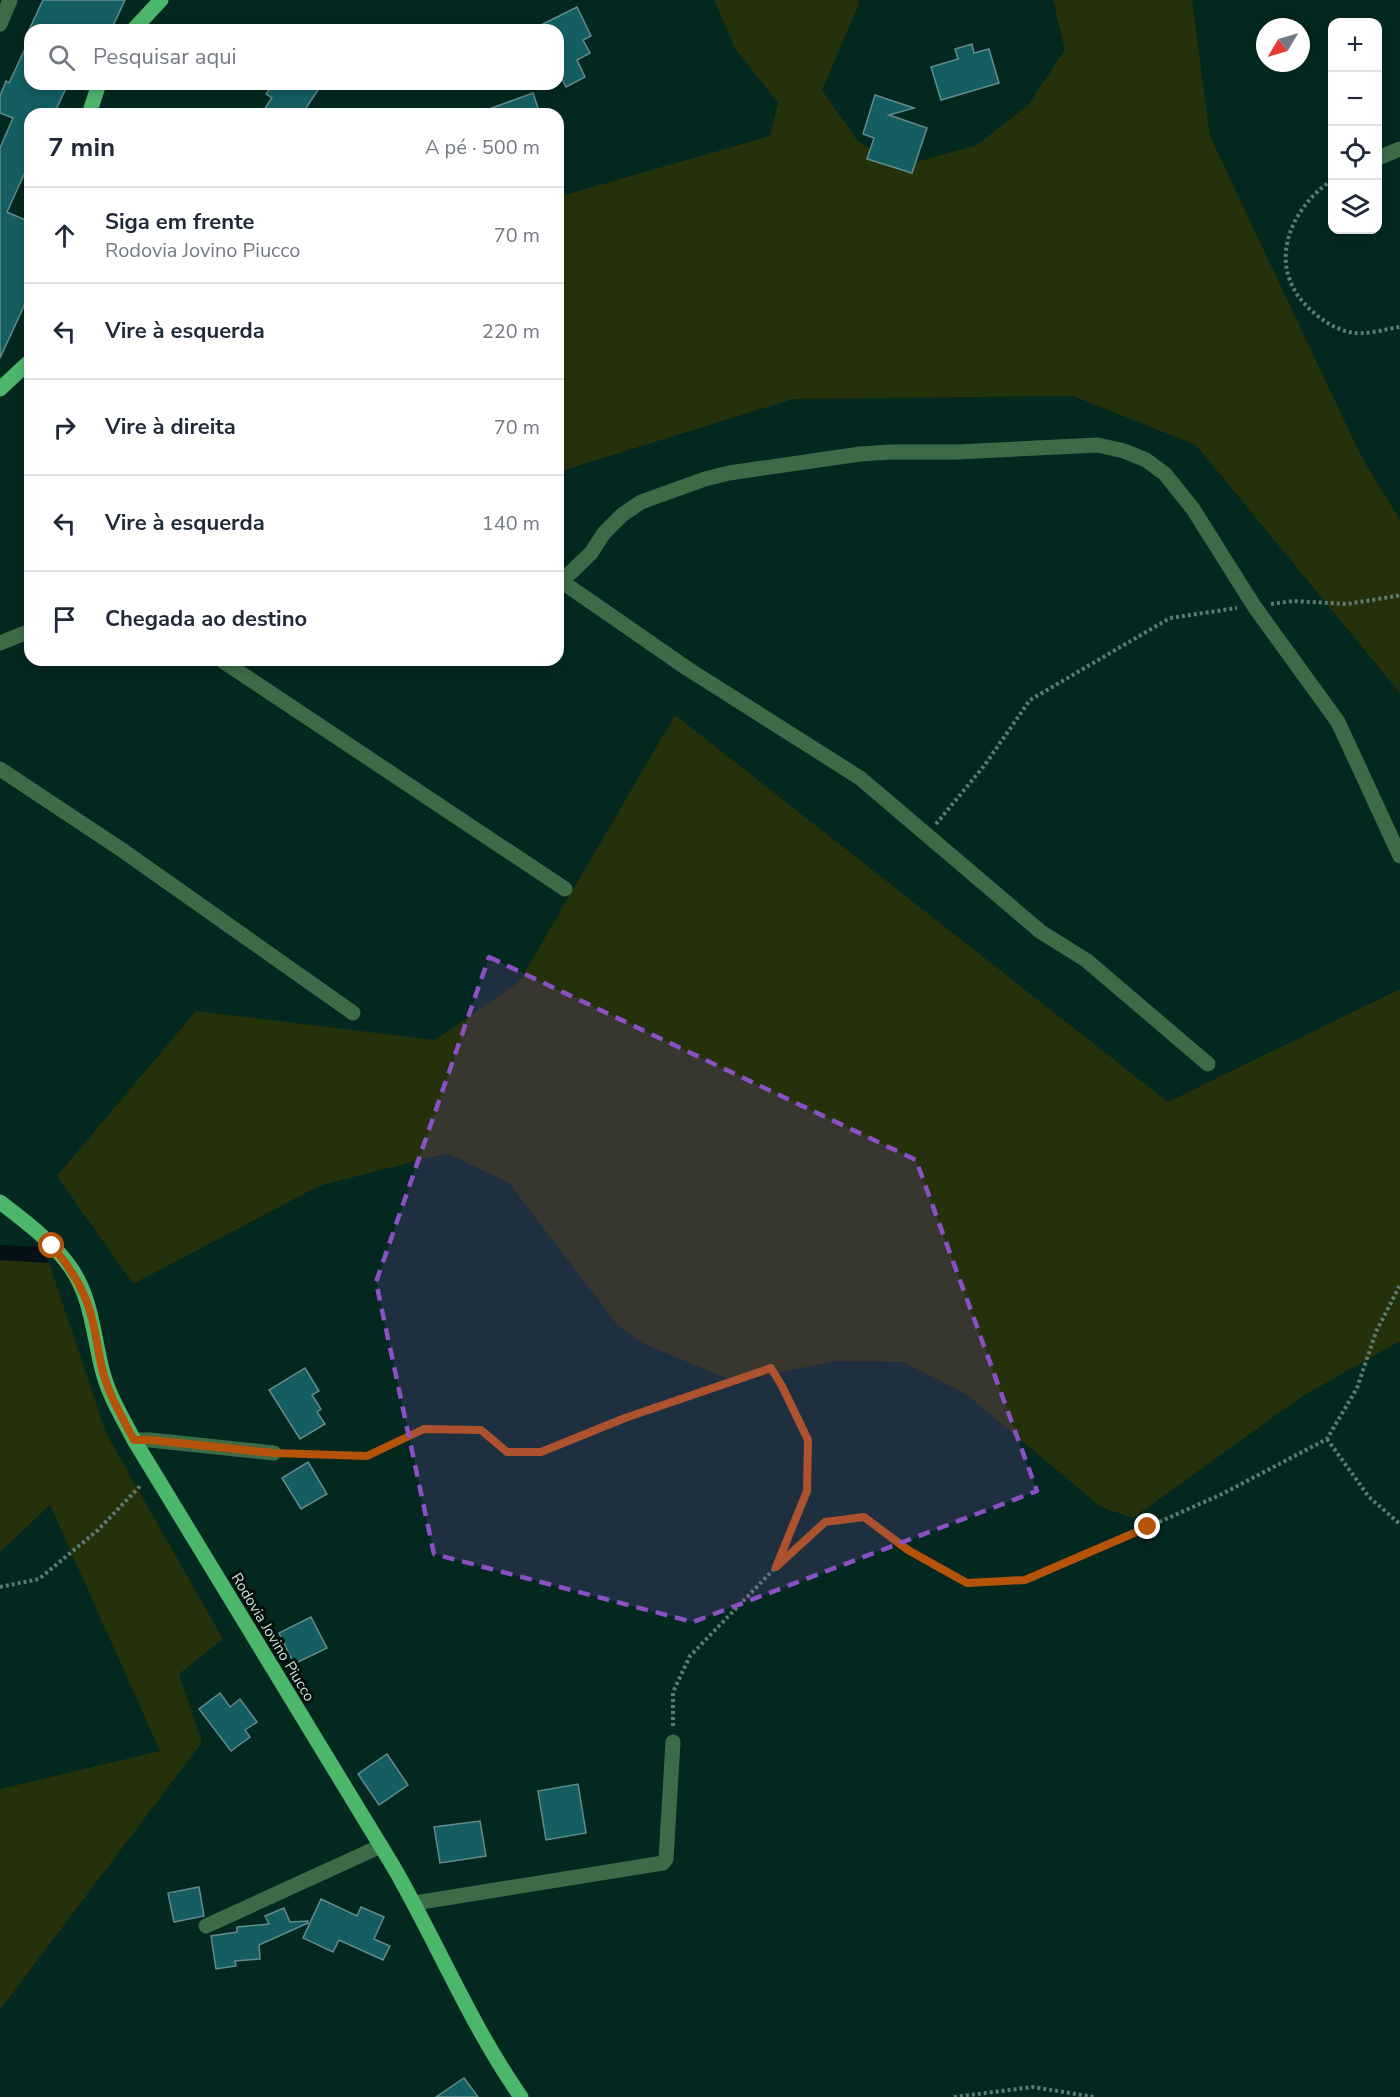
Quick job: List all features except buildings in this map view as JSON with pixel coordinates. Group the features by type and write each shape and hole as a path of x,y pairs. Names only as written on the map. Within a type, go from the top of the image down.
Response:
{"main road":[{"path":"139,24 161,0"},
{"path":"91,108 97,90"},
{"path":"0,389 24,367"},
{"name":"Rodovia Jovino Piucco","path":"0,1202 52,1246 71,1268 84,1293 93,1320 102,1370 113,1399 134,1440 381,1846 415,1904 461,1997 521,2097"}],"street":[{"path":"0,24 10,0"},
{"path":"1382,156 1400,149"},
{"path":"564,577 591,553 604,532 622,514 641,502 705,479 729,473 860,454 1098,445 1124,452 1146,460 1165,474 1193,508 1254,606 1338,722 1400,856"},
{"path":"564,583 688,669 860,778 1041,932 1086,960 1208,1064"},
{"path":"0,643 24,633"},
{"path":"230,666 565,889"},
{"path":"0,769 122,850 353,1013"},
{"path":"134,1440 274,1453"},
{"path":"415,1904 663,1863 666,1858 673,1742"},
{"path":"206,1926 381,1846"}],"path":[{"path":"1328,183 1294,222 1286,243 1286,266 1292,287 1304,305 1323,321 1351,333 1400,327"},
{"path":"927,835 984,766 1030,700 1170,618 1293,601 1347,604 1397,596 1400,592"},
{"path":"673,1742 673,1692 690,1656 776,1567 825,1522 864,1517 908,1550 967,1583 1025,1580 1222,1494 1328,1439 1357,1388 1376,1332 1400,1285"},
{"path":"274,1453 367,1456 424,1429 481,1430 507,1452 541,1452 625,1418 771,1368 808,1440 807,1491 776,1567"},
{"path":"1328,1439 1369,1497 1400,1524"},
{"path":"0,1587 39,1579 98,1530 153,1472"},
{"path":"954,2097 1033,2087 1094,2097"}],"highlighted area":[{"path":"489,957 916,1160 1037,1491 693,1622 434,1554 376,1282"}],"green space":[{"path":"714,0 858,0 859,4 822,90 857,140 884,159 916,162 977,145 1028,105 1065,50 1053,0 1192,0 1210,136 1360,454 1400,520 1400,693 1196,445 1073,396 793,399 564,470 564,195 770,136 778,103 735,48"},
{"path":"675,715 1168,1102 1400,989 1400,1341 1301,1397 1133,1518 1101,1507 966,1394 903,1362 834,1361 736,1382 642,1343 616,1323 509,1183 447,1153 319,1186 133,1284 57,1176 196,1011 435,1040 519,982"},
{"path":"0,1260 49,1263 106,1433 223,1639 179,1674 202,1742 0,2010 0,1789 160,1751 50,1505 0,1552"}],"shaded area":[{"path":"0,1245 43,1247 49,1263 0,1260"}],"route":[{"path":"52,1246 71,1268 84,1293 93,1320 102,1370 113,1399 134,1440 274,1453 367,1456 424,1429 481,1430 507,1452 541,1452 625,1418 771,1368 808,1440 807,1491 776,1567 825,1522 864,1517 908,1550 967,1583 1025,1580 1148,1527"}]}
